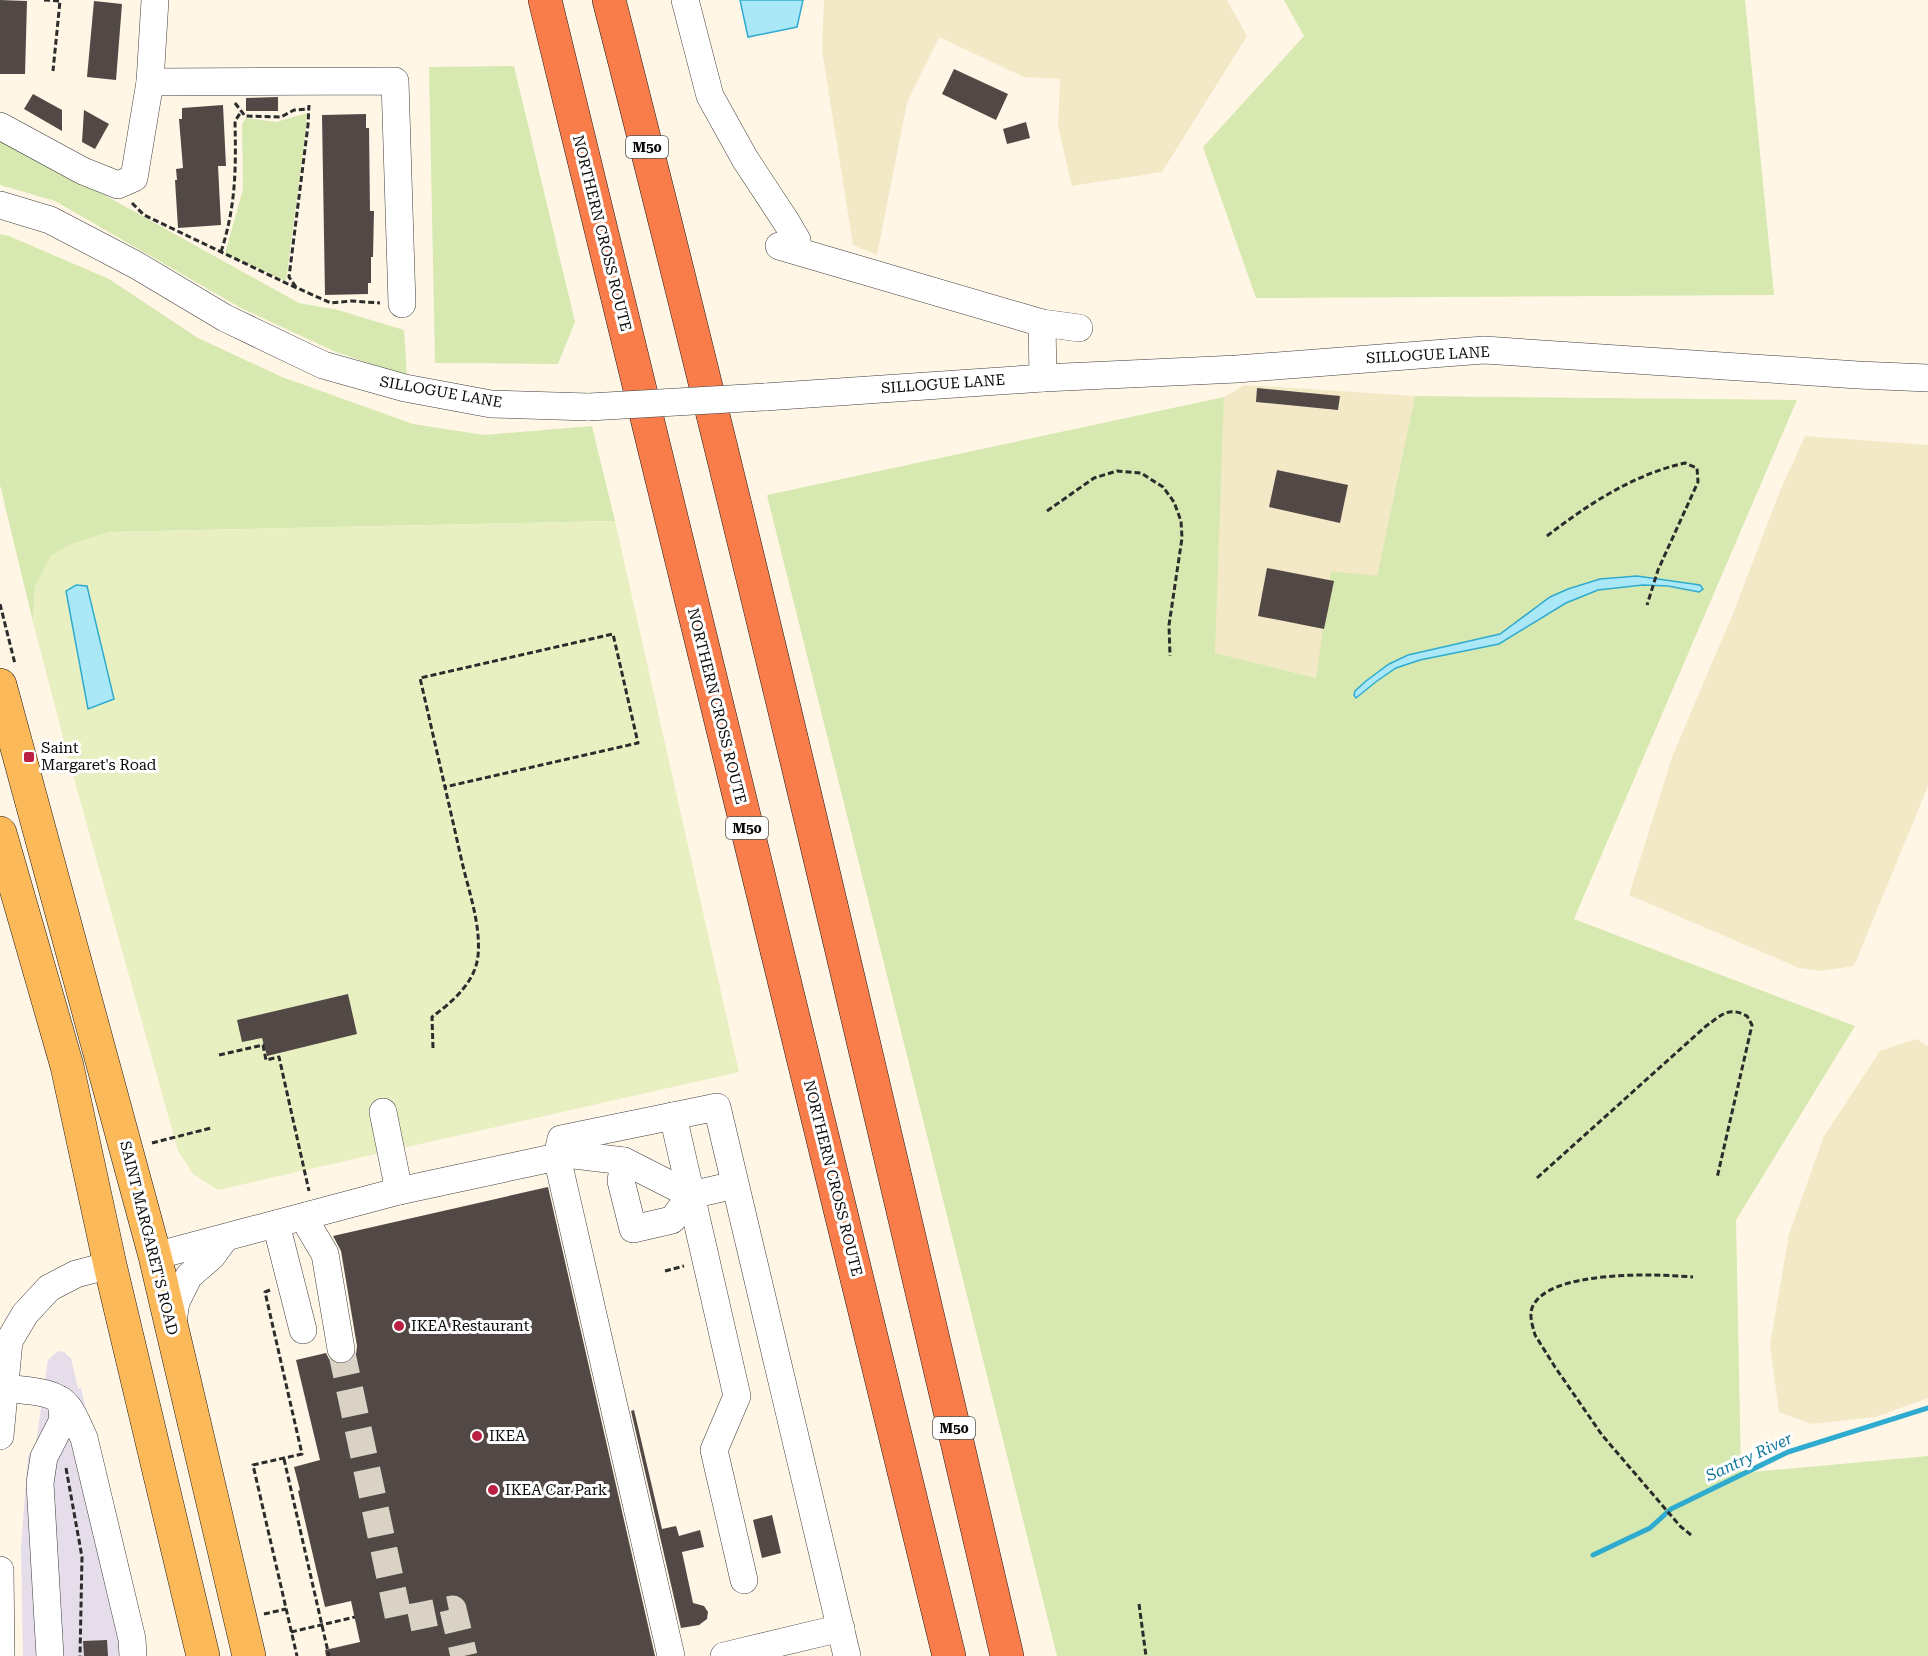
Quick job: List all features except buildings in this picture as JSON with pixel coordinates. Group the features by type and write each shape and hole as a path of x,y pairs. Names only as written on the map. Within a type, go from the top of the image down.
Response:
{"highway":[{"name":"NORTHERN CROSS ROUTE","path":"545,0 949,1656"},
{"name":"M50","path":"609,0 688,306 1007,1656"},
{"path":"901,1200 961,1411 1024,1656"}],"main road":[{"name":"SAINT MARGARET'S ROAD","path":"0,685 155,1256 249,1656"},
{"path":"0,833 67,1066 110,1265 202,1656"},
{"path":"110,1265 155,1256"}],"street":[{"path":"0,126 83,171 126,181 150,82 155,0"},
{"path":"685,0 710,96 745,159 797,240 789,249 1042,323 1079,328"},
{"path":"150,82 395,81 402,304"},
{"name":"SILLOGUE LANE","path":"0,205 50,220 136,265 225,318 323,365 405,388 492,404 589,407 1043,378 1237,369 1484,350 1928,378"},
{"path":"1042,323 1043,378"},
{"path":"671,1656 648,1514 557,1157 561,1139 717,1107 847,1656"},
{"path":"383,1112 399,1191"},
{"path":"673,1116 737,1396 714,1450 744,1580"},
{"path":"155,1256 399,1191 557,1157 574,1155 624,1161 691,1195 735,1185"},
{"path":"624,1161 621,1180 633,1229 672,1220 691,1195"},
{"path":"310,1215 309,1227 325,1254 341,1349"},
{"path":"276,1224 303,1330"},
{"path":"171,1328 176,1302 189,1276 212,1256 225,1238"},
{"path":"0,1436 9,1341 25,1314 49,1288 76,1274 110,1265"},
{"path":"5,1388 49,1395 61,1400 68,1407 84,1438 132,1639 133,1656"},
{"path":"50,1656 40,1483 44,1457 63,1420 61,1400"},
{"path":"0,1570 1,1656"},
{"path":"724,1656 841,1628"}],"path":[{"path":"44,0 60,1 53,71"},
{"path":"297,288 289,277 308,125 309,82"},
{"path":"221,252 230,225 235,193 235,121 241,112"},
{"path":"126,181 134,206 144,215 297,288 332,303 351,301 402,304"},
{"path":"1547,536 1595,502 1646,475 1685,463 1697,468 1698,482 1658,570 1647,605"},
{"path":"1047,511 1094,478 1117,471 1141,473 1163,487 1174,501 1181,521 1182,538 1169,626 1170,656"},
{"path":"433,1048 432,1017 453,1001 469,981 478,958 478,932 420,678 613,634 638,743 445,787"},
{"path":"1537,1178 1706,1026 1726,1012 1733,1010 1747,1016 1752,1025 1717,1178"},
{"path":"219,1055 262,1045 266,1060 279,1057 310,1215"},
{"path":"147,1144 211,1128"},
{"path":"1691,1534 1672,1516 1602,1435 1535,1335 1532,1310 1537,1300 1545,1293 1589,1279 1638,1274 1692,1277"},
{"path":"292,1285 265,1292 302,1454 253,1465 297,1656"},
{"path":"64,1458 82,1557 80,1656"},
{"path":"284,1459 329,1656"},
{"path":"1139,1604 1146,1656"},
{"path":"263,1615 286,1609"},
{"path":"291,1632 355,1617"}],"shaded area":[{"path":"824,0 1227,0 1247,36 1162,172 1072,186 1058,126 1060,79 1024,77 939,37 907,103 877,255 853,245 822,50"},
{"path":"1245,385 1415,396 1377,577 1331,572 1317,678 1214,653 1224,397"},
{"path":"1805,436 1928,445 1928,786 1854,966 1821,971 1799,968 1629,895 1672,757 1732,616 1780,491"},
{"path":"1916,1039 1928,1046 1928,1398 1876,1417 1811,1424 1779,1412 1770,1345 1789,1234 1824,1136 1880,1051"},
{"path":"58,1351 64,1352 71,1358 78,1388 81,1388 145,1656 23,1656 21,1547 28,1456 36,1443 48,1360"}],"green space":[{"path":"1284,0 1745,0 1774,295 1256,298 1203,147 1304,36"},
{"path":"514,66 575,322 558,364 435,363 429,67"},
{"path":"307,113 286,281 225,254 243,189 242,124 246,118 276,122"},
{"path":"0,137 299,303 338,310 404,330 407,376 336,352 241,308 55,201 0,185"},
{"path":"0,234 109,279 198,338 282,377 413,424 484,435 592,426 615,521 109,532 35,586 33,622 0,485"},
{"path":"1415,396 1797,400 1574,919 1855,1026 1736,1220 1741,1473 1928,1456 1928,1656 1057,1656 767,495 1224,397 1215,653 1316,678 1331,571 1377,576"},
{"path":"615,521 739,1072 218,1190 193,1174 178,1151 71,768 33,622 35,586 50,556 70,544 109,532"}],"water":[{"path":"740,0 803,0 797,27 748,37"},
{"path":"1637,576 1700,585 1703,589 1699,592 1668,586 1643,585 1598,590 1566,603 1499,644 1420,660 1396,668 1356,698 1354,695 1355,691 1366,681 1389,664 1408,655 1500,634 1550,597 1568,589 1600,579"},
{"path":"76,585 87,586 114,699 88,709 66,591"}],"waterway":[{"name":"Santry River","path":"1593,1555 1650,1528 1671,1509 1788,1452 1928,1408"}],"tunnel":[{"path":"341,1349 399,1620 453,1609 464,1656"}],"place":[{"name":"Saint Margaret's Road","path":"29,757"},
{"name":"IKEA Restaurant","path":"399,1326"},
{"name":"IKEA","path":"477,1436"},
{"name":"IKEA Car Park","path":"493,1490"}]}
